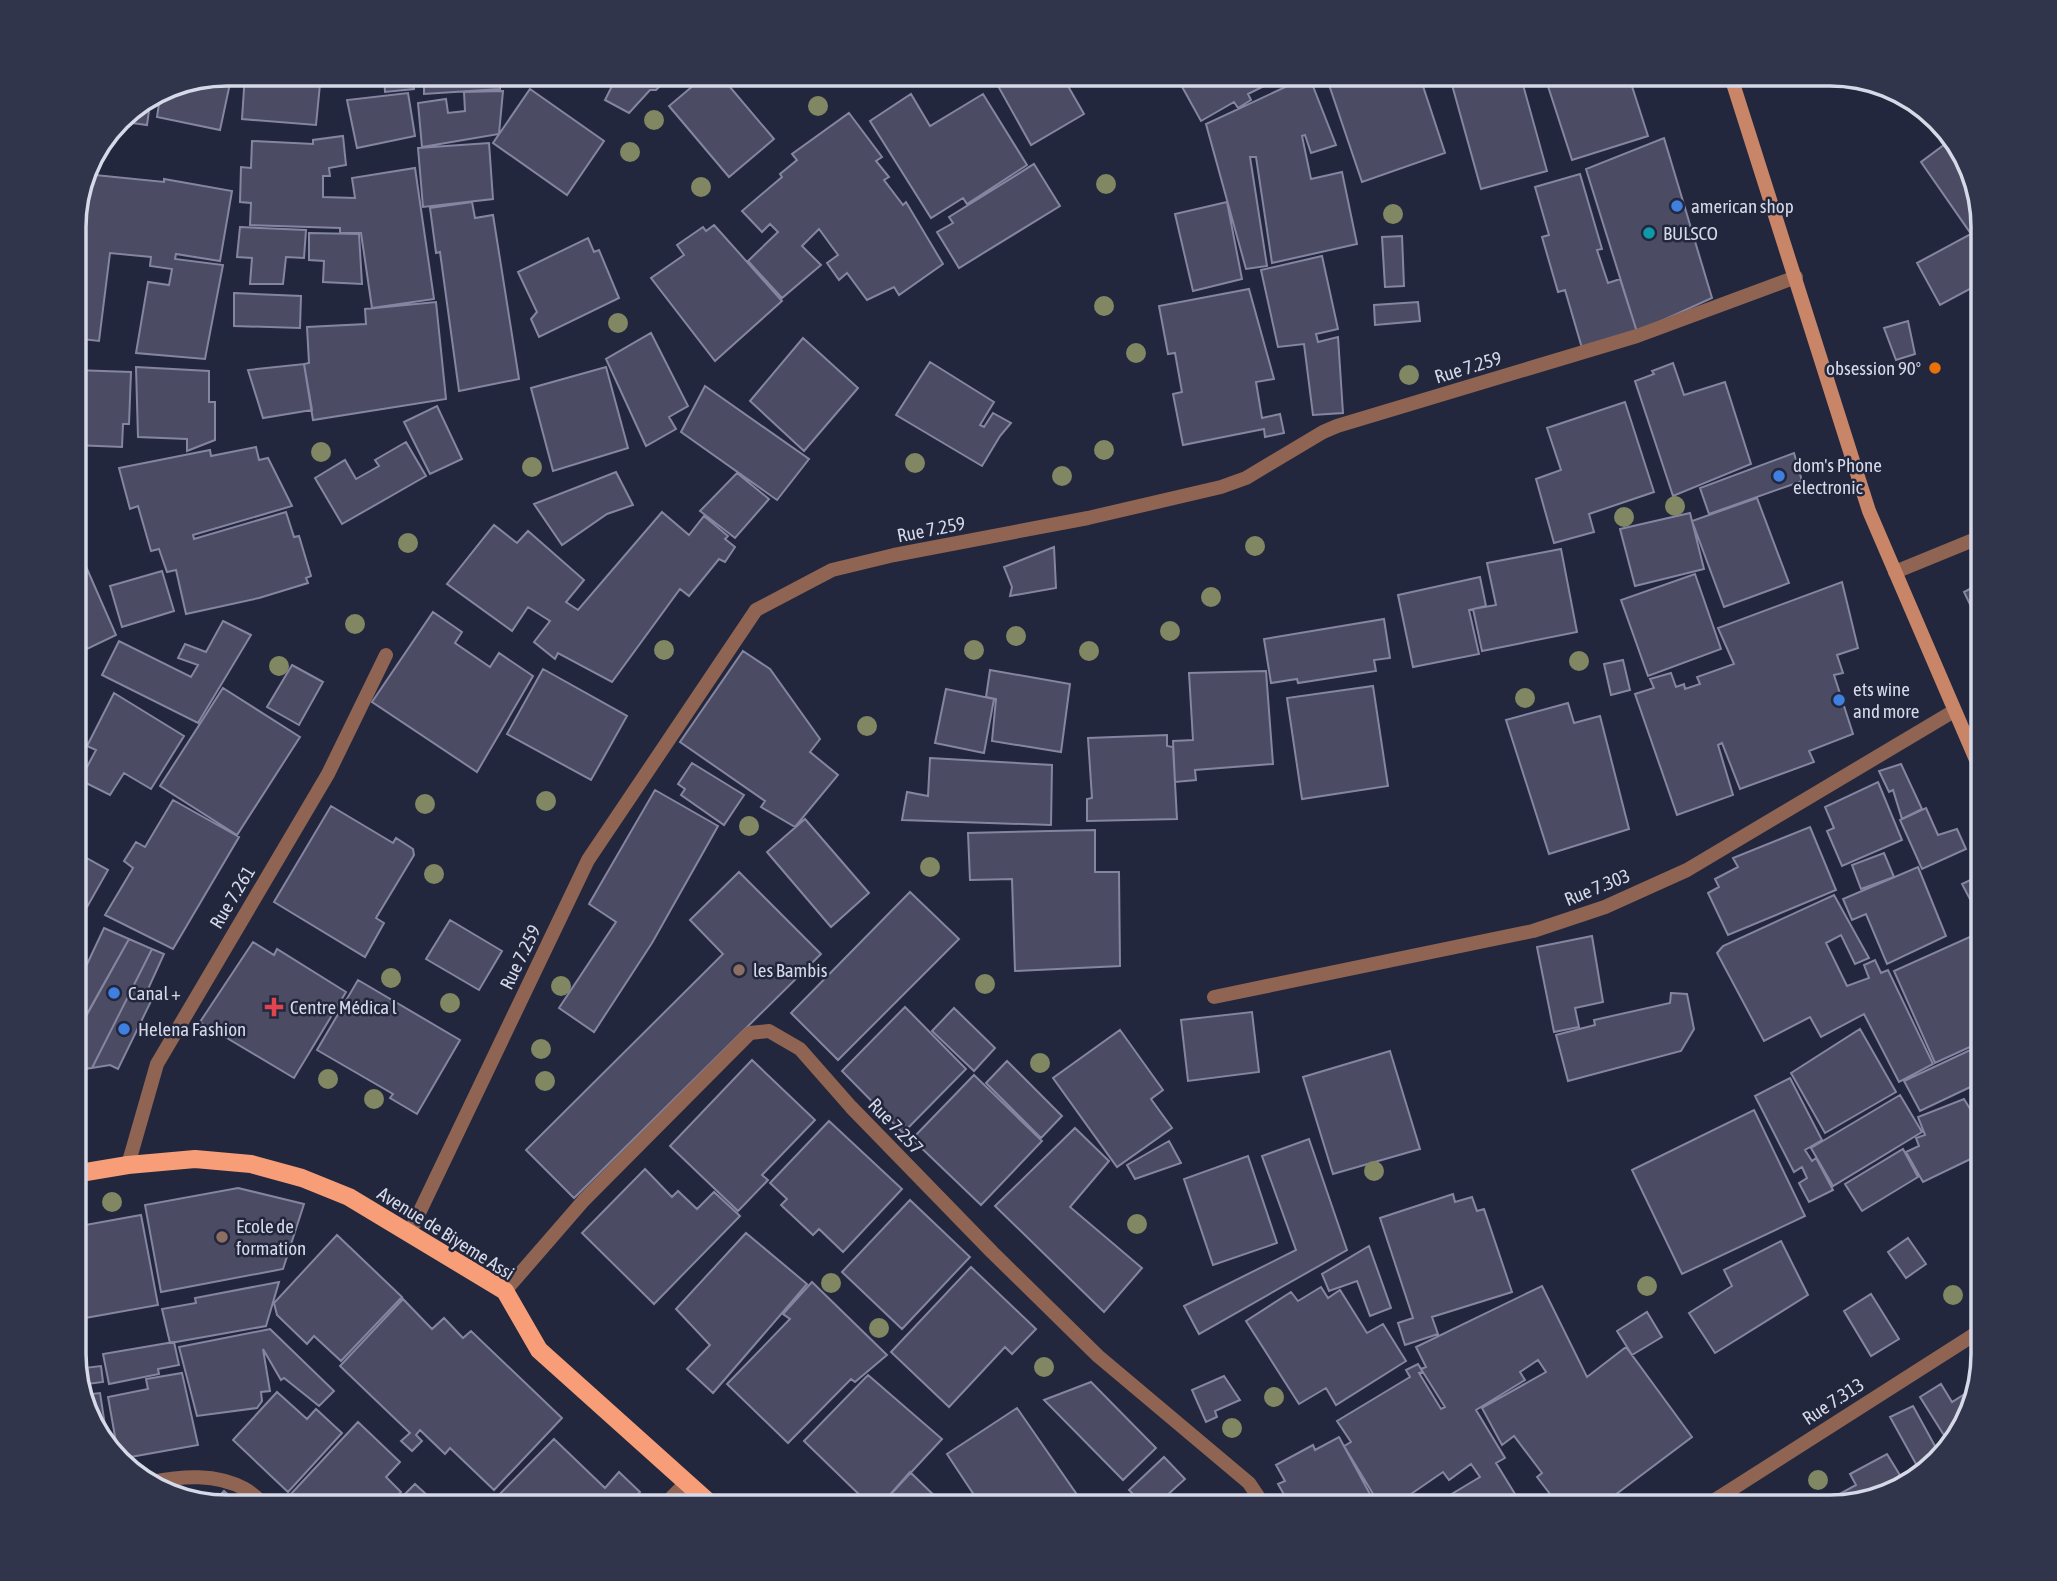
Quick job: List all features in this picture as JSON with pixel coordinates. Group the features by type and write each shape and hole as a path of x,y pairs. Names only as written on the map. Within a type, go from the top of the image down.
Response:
{"main road":[{"path":"1734,86 1869,511 1971,749"},
{"name":"Avenue de Biyeme Assi","path":"86,1172 128,1164 195,1159 251,1164 302,1178 349,1197 505,1291 539,1349 701,1495"}],"street":[{"name":"Rue 7.259","path":"410,1234 588,860 755,610 832,570 894,555 1088,518 1221,487 1247,478 1337,426 1637,336 1796,277"},
{"path":"1895,572 1971,541"},
{"name":"Rue 7.261","path":"128,1164 157,1065 328,774 386,654"},
{"name":"Rue 7.303","path":"1214,998 1533,932 1605,907 1686,870 1954,711"},
{"name":"Rue 7.257","path":"505,1291 584,1200 750,1033 769,1031 800,1049 851,1107 1098,1356 1249,1483 1257,1495"},
{"name":"Rue 7.313","path":"1723,1495 1971,1337"},
{"path":"162,1480 178,1476 218,1478 247,1489 254,1495"},
{"path":"674,1495 687,1482"}],"building":[{"path":"229,86 220,130 157,117 159,103 173,96 199,88"},
{"path":"244,86 320,86 316,125 242,119"},
{"path":"385,86 414,86 414,89 385,92"},
{"path":"424,86 500,86 500,89 424,94"},
{"path":"612,86 660,86 656,90 650,90 629,113 605,100"},
{"path":"693,86 729,86 774,139 729,177 669,106"},
{"path":"998,86 1068,86 1084,114 1031,145"},
{"path":"1182,86 1264,86 1248,94 1251,100 1238,108 1234,102 1201,121"},
{"path":"1288,86 1313,86 1336,145 1311,153 1305,135 1302,136 1311,179 1342,172 1357,244 1272,263 1256,157 1250,157 1267,266 1246,269 1206,124"},
{"path":"1329,86 1423,86 1445,153 1362,182"},
{"path":"1452,86 1523,86 1547,171 1481,189"},
{"path":"1548,86 1632,86 1648,136 1572,160"},
{"path":"530,89 604,141 567,195 493,143"},
{"path":"503,91 499,134 422,147 418,103 446,99 448,113 465,111 464,92"},
{"path":"408,93 415,136 357,148 347,100"},
{"path":"911,94 930,126 983,94 1027,165 967,204 963,198 931,218 870,121"},
{"path":"149,109 147,125 132,123"},
{"path":"849,113 882,157 876,161 889,177 884,180 903,205 906,202 943,264 899,295 894,287 867,300 847,273 839,280 827,263 838,255 819,229 802,246 821,265 782,298 748,261 778,232 770,224 762,232 742,211 782,177 780,174 797,160 792,154"},
{"path":"343,136 346,165 329,168 330,176 323,176 323,197 355,198 352,178 415,168 434,299 372,308 361,233 340,233 340,228 250,225 251,203 240,202 241,167 251,168 252,141 313,144 313,140"},
{"name":"BULSCO","path":"1664,138 1712,298 1637,332 1586,169"},
{"path":"489,143 493,199 423,207 418,148"},
{"path":"1944,145 1947,148 1964,181 1970,208 1971,234 1921,162"},
{"path":"1034,164 1060,206 959,268 937,232 953,223 949,217"},
{"path":"1580,174 1602,249 1597,250 1608,283 1620,279 1637,332 1582,348 1565,290 1558,292 1542,237 1549,235 1535,187"},
{"path":"95,175 164,182 164,179 232,191 220,261 176,254 175,259 223,265 205,359 136,353 148,282 169,285 172,269 150,266 151,257 110,253 99,341 86,339 86,217"},
{"path":"472,202 475,218 493,215 519,379 459,391 440,252 436,253 430,208"},
{"path":"1227,202 1242,279 1193,291 1175,214"},
{"path":"714,225 782,301 715,361 651,278 684,255 677,245 703,227 706,231"},
{"path":"240,227 306,230 304,258 286,257 283,284 250,284 252,258 237,257"},
{"path":"309,233 359,234 362,284 323,282 324,261 309,260"},
{"path":"1971,234 1971,288 1940,305 1917,263"},
{"path":"1402,236 1404,286 1385,287 1382,237"},
{"path":"588,238 594,252 599,250 619,298 539,337 531,319 537,312 518,272"},
{"path":"1322,256 1338,329 1316,334 1318,342 1338,337 1343,413 1313,415 1304,344 1278,347 1261,270"},
{"path":"1249,289 1274,379 1256,382 1262,418 1280,414 1284,433 1265,437 1264,429 1183,445 1173,394 1182,392 1175,353 1168,354 1159,306"},
{"path":"234,293 301,296 300,328 234,326"},
{"path":"436,302 446,399 313,420 304,364 309,363 307,327 366,324 365,309"},
{"path":"1418,302 1420,321 1375,325 1374,305"},
{"path":"1908,321 1915,354 1896,360 1884,328"},
{"path":"651,333 688,406 669,417 676,429 646,446 606,359"},
{"path":"803,338 858,388 804,451 750,401"},
{"path":"930,362 994,402 980,425 984,427 993,413 1011,423 982,466 896,415"},
{"path":"1673,363 1684,395 1725,382 1751,464 1673,496 1635,381"},
{"path":"304,364 312,410 263,418 248,370"},
{"path":"136,367 209,371 209,402 215,402 215,440 187,451 187,439 138,437"},
{"path":"606,367 628,448 553,471 531,388"},
{"path":"86,370 131,372 129,424 123,424 122,447 86,446"},
{"path":"705,386 809,459 777,500 681,432"},
{"path":"1625,402 1654,492 1589,514 1594,532 1554,543 1536,479 1561,470 1547,428"},
{"path":"437,406 462,459 430,474 404,422"},
{"path":"406,442 426,476 342,524 315,478 345,460 356,479 379,466 375,460"},
{"path":"256,447 259,460 268,458 292,506 193,535 194,539 286,512 294,537 299,536 311,576 306,578 308,583 259,598 186,614 176,570 167,572 159,549 151,551 138,506 130,509 119,468 210,450 211,456"},
{"path":"1794,453 1802,481 1709,514 1700,488"},
{"path":"616,472 633,505 607,514 562,545 534,504"},
{"path":"737,473 769,499 735,538 700,511"},
{"path":"1757,498 1789,583 1724,607 1692,521"},
{"path":"662,512 689,535 704,516 728,536 725,539 735,547 725,562 719,559 689,596 680,589 612,682 558,653 555,659 534,642 550,621 528,607 512,631 447,584 494,525 517,543 528,531 584,580 566,602 578,610"},
{"path":"1690,513 1704,569 1635,586 1620,529"},
{"path":"1054,547 1056,588 1010,596 1012,587 1004,567"},
{"path":"1561,549 1577,632 1482,651 1473,609 1496,605 1487,563"},
{"path":"86,567 116,635 87,649 86,647"},
{"path":"162,571 174,611 122,627 110,586"},
{"path":"1695,574 1721,649 1648,676 1621,600"},
{"path":"1480,577 1486,606 1469,610 1479,654 1413,667 1398,595"},
{"path":"1842,582 1858,648 1837,655 1843,673 1834,675 1853,734 1809,751 1814,762 1740,789 1722,743 1718,745 1733,795 1677,815 1635,694 1654,688 1650,679 1671,673 1676,687 1684,684 1685,689 1700,684 1697,677 1734,664 1718,628"},
{"path":"1971,588 1971,606 1964,592"},
{"path":"433,612 462,632 455,643 490,667 499,653 533,676 477,772 372,702"},
{"path":"1384,619 1390,658 1374,660 1376,671 1298,683 1297,679 1271,683 1264,639"},
{"path":"223,621 251,635 198,723 102,675 119,641 191,677 198,665 178,658 185,644 206,652"},
{"path":"743,651 770,669 820,739 810,752 838,775 795,827 761,807 765,801 680,742"},
{"path":"1623,660 1630,690 1611,695 1604,664"},
{"path":"292,665 323,682 299,725 267,707"},
{"path":"543,669 627,716 591,780 507,734"},
{"path":"990,670 1070,684 1061,752 992,741 996,699 986,697"},
{"path":"1266,671 1273,764 1195,770 1196,780 1175,782 1173,741 1193,740 1189,673"},
{"path":"1373,686 1388,786 1302,799 1287,698"},
{"path":"223,688 300,737 237,835 160,786"},
{"path":"946,689 994,699 984,753 935,743"},
{"path":"114,693 184,736 151,789 124,773 110,795 86,783 86,769 96,750 87,746"},
{"path":"1568,703 1574,723 1600,716 1629,829 1549,854 1506,720"},
{"path":"1167,735 1167,746 1173,747 1177,819 1087,821 1087,799 1092,798 1088,738"},
{"path":"930,758 1052,765 1051,825 902,820 907,792 928,796"},
{"path":"692,763 744,795 724,825 681,795 685,789 678,784"},
{"path":"1901,764 1922,809 1902,819 1893,790 1889,792 1879,771"},
{"path":"1878,782 1902,840 1842,866 1827,831 1834,828 1825,807"},
{"path":"655,790 718,826 652,943 594,1032 559,1008 616,922 589,904"},
{"path":"173,800 239,837 173,949 105,915 133,868 124,861 136,842 145,847"},
{"path":"331,806 393,843 396,838 413,849 414,855 376,918 384,923 365,957 274,902"},
{"path":"1926,808 1938,835 1957,829 1966,849 1922,869 1900,820"},
{"path":"805,819 869,893 831,927 767,852"},
{"path":"1810,827 1836,890 1728,935 1708,893 1719,887 1715,879 1738,867 1733,858"},
{"path":"1095,830 1095,872 1119,872 1120,966 1015,971 1012,879 970,880 968,833"},
{"path":"1884,853 1894,877 1861,889 1852,865"},
{"path":"86,858 108,870 86,909"},
{"path":"1918,867 1946,936 1887,964 1866,914 1852,920 1843,899"},
{"path":"739,872 821,954 574,1198 526,1150 723,954 690,920"},
{"path":"1971,880 1971,901 1962,884"},
{"path":"910,892 959,939 838,1060 791,1013"},
{"path":"1834,895 1869,958 1855,964 1841,935 1826,943 1847,986 1869,978 1864,965 1875,960 1881,973 1888,970 1933,1064 1899,1082 1864,1014 1821,1037 1810,1017 1764,1041 1717,953 1723,946"},
{"path":"450,920 502,951 479,990 426,959"},
{"path":"104,928 129,939 86,1016 86,966"},
{"path":"1592,936 1603,1002 1575,1008 1579,1027 1554,1032 1537,947"},
{"path":"1971,936 1971,1046 1935,1063 1894,971"},
{"name":"Canal +","path":"129,939 152,949 92,1068 86,1069 86,1016"},
{"name":"Centre Médica l","path":"253,942 274,955 277,949 346,992 294,1078 200,1022"},
{"name":"Helena Fashion","path":"152,949 164,954 148,989 155,993 118,1069 110,1065 92,1068"},
{"path":"358,980 460,1040 417,1114 390,1098 393,1094 317,1050"},
{"path":"1671,993 1687,994 1694,1029 1681,1051 1568,1081 1556,1035 1595,1025 1594,1020 1670,1003"},
{"path":"905,1007 966,1069 903,1133 842,1071"},
{"path":"954,1008 995,1048 974,1071 932,1031"},
{"path":"1252,1012 1259,1072 1188,1081 1181,1020"},
{"path":"1860,1029 1896,1092 1825,1133 1791,1073"},
{"path":"1120,1030 1163,1090 1151,1099 1172,1128 1117,1167 1053,1078"},
{"path":"1971,1050 1971,1087 1920,1111 1904,1081"},
{"path":"1390,1051 1420,1149 1333,1174 1303,1077"},
{"path":"752,1060 815,1120 762,1175 768,1180 738,1211 670,1146"},
{"path":"1007,1061 1062,1116 1041,1138 986,1083"},
{"path":"974,1075 1042,1141 981,1205 912,1139"},
{"path":"1790,1078 1822,1140 1805,1150 1812,1161 1816,1158 1833,1190 1809,1202 1799,1183 1807,1178 1802,1167 1794,1172 1755,1096"},
{"path":"1900,1095 1922,1132 1833,1186 1811,1148"},
{"path":"1964,1099 1971,1110 1971,1159 1923,1182 1906,1152 1919,1146 1916,1138 1925,1135 1918,1117"},
{"path":"1754,1110 1805,1216 1682,1274 1632,1170"},
{"path":"829,1121 902,1189 843,1252 819,1229 813,1235 781,1205 787,1199 770,1183"},
{"path":"1075,1128 1109,1161 1070,1207 1142,1268 1104,1312 995,1206"},
{"path":"1309,1139 1347,1250 1199,1334 1184,1306 1296,1250 1262,1156"},
{"path":"1169,1141 1181,1163 1135,1179 1127,1165"},
{"path":"1903,1149 1918,1177 1862,1211 1845,1184"},
{"path":"1248,1156 1277,1243 1213,1265 1184,1179"},
{"path":"645,1169 672,1197 678,1191 697,1209 714,1192 740,1216 654,1304 582,1233"},
{"name":"Ecole de formation","path":"238,1188 304,1204 283,1269 161,1292 145,1205"},
{"path":"1453,1194 1455,1202 1472,1197 1477,1211 1484,1209 1512,1292 1432,1317 1438,1334 1405,1345 1398,1323 1413,1318 1380,1218"},
{"path":"910,1200 970,1257 902,1329 842,1272"},
{"path":"141,1215 158,1305 86,1318 86,1225"},
{"path":"746,1233 807,1284 713,1393 687,1369 710,1345 676,1309"},
{"path":"337,1235 402,1297 341,1361 314,1336 307,1344 277,1315 274,1303"},
{"path":"1908,1238 1926,1264 1906,1278 1888,1252"},
{"path":"1781,1241 1808,1295 1715,1353 1689,1313 1732,1286 1724,1270"},
{"path":"1369,1246 1391,1308 1370,1316 1357,1281 1329,1291 1322,1274"},
{"path":"971,1267 1036,1329 1012,1354 1005,1347 949,1407 891,1352"},
{"path":"279,1282 266,1326 170,1343 162,1309 196,1303 195,1298"},
{"path":"812,1282 887,1355 855,1382 851,1379 788,1443 727,1384 790,1319 783,1314"},
{"path":"1542,1286 1587,1377 1626,1347 1692,1437 1615,1495 1551,1495 1537,1477 1542,1473 1514,1436 1502,1445 1482,1408 1546,1372 1538,1360 1520,1372 1525,1380 1476,1410 1505,1458 1496,1463 1516,1495 1450,1495 1480,1477 1471,1464 1449,1480 1443,1472 1409,1495 1374,1495 1344,1446 1351,1442 1337,1421 1410,1377 1406,1370 1418,1364 1421,1369 1426,1367 1416,1347","holes":["1423,1372 1445,1407 1441,1409 1419,1373"]},
{"path":"1321,1287 1328,1298 1340,1290 1367,1333 1383,1324 1406,1361 1336,1405 1326,1388 1299,1404 1246,1321 1291,1292 1298,1301"},
{"path":"1871,1294 1899,1339 1871,1356 1844,1311"},
{"path":"403,1299 432,1329 444,1318 463,1338 471,1331 562,1418 494,1490 450,1448 445,1454 420,1430 416,1435 422,1441 412,1451 401,1441 410,1433 340,1366"},
{"path":"1647,1312 1662,1337 1632,1355 1617,1331"},
{"path":"270,1329 334,1391 319,1406 284,1378 281,1380 263,1349 270,1391 261,1392 262,1401 257,1408 197,1416 179,1347"},
{"path":"174,1342 179,1365 158,1369 159,1374 109,1384 103,1354"},
{"path":"101,1366 103,1382 89,1384 86,1368"},
{"path":"182,1373 198,1445 130,1457 116,1441 108,1397 148,1389 146,1379"},
{"path":"868,1375 942,1439 890,1495 860,1495 804,1441"},
{"path":"1224,1376 1240,1400 1215,1411 1217,1417 1206,1422 1192,1390"},
{"path":"1091,1382 1156,1448 1123,1480 1044,1400"},
{"path":"1941,1384 1952,1402 1966,1393 1957,1417 1945,1436 1920,1397"},
{"path":"277,1392 307,1419 316,1409 342,1433 288,1492 233,1440"},
{"path":"100,1393 105,1425 96,1408 92,1394"},
{"path":"1913,1406 1936,1447 1917,1465 1890,1417"},
{"path":"1017,1408 1077,1495 974,1495 947,1454"},
{"path":"358,1422 400,1462 386,1477 401,1492 398,1495 290,1495"},
{"path":"1339,1437 1370,1495 1284,1495 1278,1484 1285,1481 1276,1465 1313,1445 1315,1450"},
{"path":"554,1439 605,1488 619,1472 640,1492 637,1495 499,1495"},
{"path":"1887,1454 1901,1476 1876,1488 1839,1495 1856,1485 1850,1474"},
{"path":"1164,1457 1185,1479 1167,1495 1134,1495 1129,1490"},
{"path":"910,1472 934,1495 890,1495"},
{"path":"415,1484 427,1495 404,1495"}],"place":[{"name":"american shop","path":"1677,206"},
{"name":"BULSCO","path":"1649,233"},
{"name":"obsession 90°","path":"1935,368"},
{"name":"dom's Phone electronic","path":"1779,476"},
{"name":"ets wine and more","path":"1839,700"},
{"name":"les Bambis","path":"739,970"},
{"name":"Canal +","path":"114,993"},
{"name":"Centre Médica l","path":"274,1007"},
{"name":"Helena Fashion","path":"124,1029"},
{"name":"Ecole de formation","path":"222,1237"}]}
